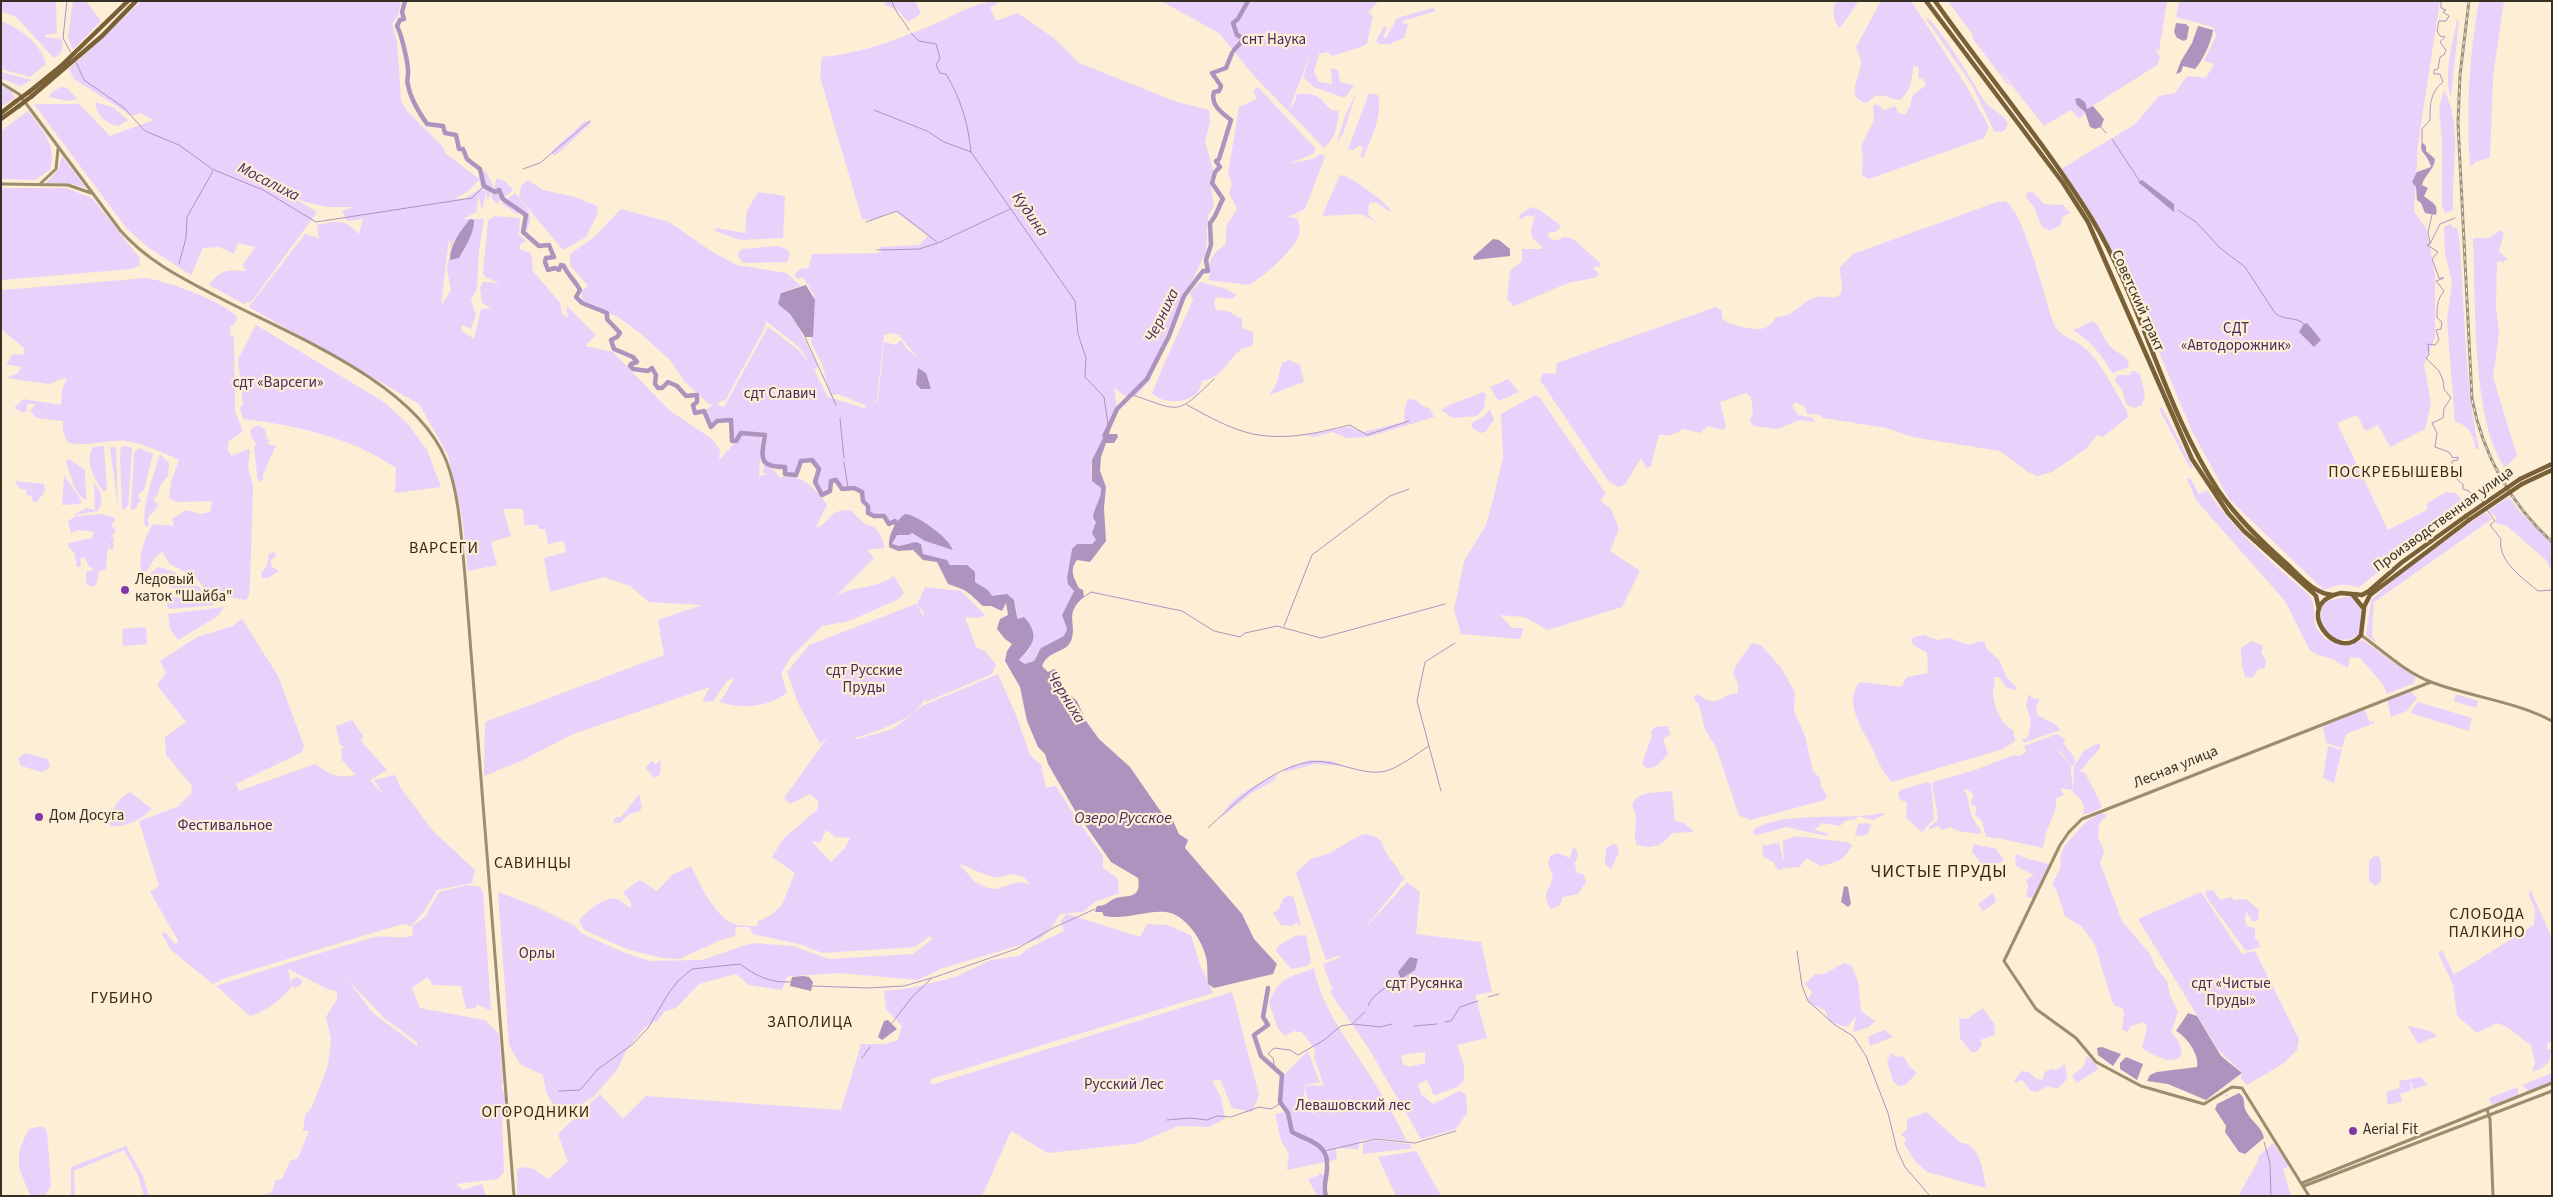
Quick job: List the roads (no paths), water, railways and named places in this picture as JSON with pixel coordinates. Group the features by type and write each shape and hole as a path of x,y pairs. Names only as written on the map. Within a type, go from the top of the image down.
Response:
{"highway":[{"path":"30,94 128,1"},
{"path":"1,119 102,36 136,1"},
{"name":"Советский тракт","path":"1926,1 2054,168 2094,235 2192,459 2228,513 2244,531 2316,596 2319,609"},
{"name":"Советский тракт","path":"1935,1 2097,228 2198,456 2217,489 2238,517 2277,555 2317,591 2333,595"},
{"path":"1,113 17,104"},
{"name":"Производственная улица","path":"2352,594 2362,595 2369,591 2400,563 2521,482 2552,464"},
{"name":"Производственная улица","path":"2521,482 2552,470"},
{"name":"Производственная улица","path":"2364,609 2370,595 2467,518"},
{"path":"2352,594 2364,609 2361,635 2355,641 2345,643 2330,637 2322,628 2319,609 2324,599 2333,595 2352,594"}],"main road":[{"path":"1,82 19,94 130,241 156,263 313,346 387,389 421,420 438,443 446,461 456,502 465,576 514,1196"},
{"path":"39,184 50,176 56,168 59,157 58,146"},
{"path":"1,184 68,185 94,195"},
{"path":"2361,635 2392,659 2431,682 2524,709 2552,721"},
{"path":"2416,686 2420,680 2419,675"},
{"name":"Лесная улица","path":"2303,1185 2242,1088 2232,1087 2204,1104 2132,1082 2096,1062 2076,1038 2036,1009 2004,961 2060,845 2073,826 2082,819 2416,686 2431,682"},
{"path":"2303,1185 2552,1083"},
{"path":"2303,1185 2552,1091"},
{"path":"2487,1109 2489,1114 2493,1196"},
{"path":"2303,1185 2310,1196"}],"water":[{"path":"2176,23 2186,24 2189,27 2187,39 2184,41 2177,38 2174,32"},
{"path":"2198,26 2213,30 2211,40 2201,62 2195,69 2183,66 2181,72 2176,74 2181,61 2192,43"},
{"path":"2079,98 2085,102 2087,109 2093,106 2104,119 2101,127 2095,129 2090,127 2085,112 2077,105 2075,99"},
{"path":"2423,143 2426,146 2426,151 2435,159 2433,167 2422,185 2428,188 2424,196 2435,205 2436,215 2425,213 2421,203 2417,200 2416,187 2412,182 2417,172 2431,167 2421,146"},
{"path":"2142,180 2174,204 2174,212 2138,182"},
{"path":"470,219 474,220 474,224 467,244 459,258 450,260 454,243"},
{"path":"1493,239 1499,240 1510,249 1510,256 1474,260 1473,257"},
{"path":"806,285 815,300 813,337 805,337 790,314 778,304 781,293"},
{"path":"2307,323 2321,340 2314,347 2299,332 2304,324"},
{"path":"918,368 926,373 931,389 921,389 916,384"},
{"name":"Озеро Русское","path":"1108,424 1111,426 1109,434 1117,434 1118,437 1114,443 1106,443 1101,457 1100,471 1106,487 1104,508 1106,541 1090,562 1077,560 1073,567 1074,577 1079,588 1083,590 1084,597 1074,609 1072,619 1073,635 1069,645 1048,657 1042,666 1048,672 1054,669 1059,671 1056,682 1077,701 1086,721 1099,739 1130,767 1159,809 1167,819 1173,821 1179,834 1188,840 1185,848 1242,914 1254,939 1277,964 1273,974 1214,988 1208,984 1207,960 1201,943 1192,929 1180,917 1166,912 1113,917 1104,916 1102,912 1095,912 1097,906 1116,898 1136,893 1139,885 1138,878 1111,862 1074,809 1048,764 1045,754 1038,747 1027,721 1020,687 1005,661 1007,651 1012,644 997,629 1000,619 1008,615 1006,603 1002,611 991,606 983,606 965,590 948,584 937,562 923,560 913,550 898,551 889,547 893,529 898,520 905,514 917,518 946,539 953,550 925,541 912,533 909,535 897,535 892,544 899,546 916,542 921,544 923,554 947,560 950,565 967,565 975,572 975,582 988,590 992,596 1007,594 1014,600 1018,619 1024,617 1029,623 1033,634 1031,644 1019,660 1025,664 1034,661 1041,648 1064,636 1067,629 1062,615 1074,591 1068,584 1067,578 1072,549 1077,544 1092,544 1096,540 1092,533 1096,522 1093,518 1101,488 1092,481 1092,460"},
{"path":"1844,886 1848,887 1851,904 1848,907 1841,902"},
{"path":"1410,957 1418,959 1415,970 1401,979 1398,972"},
{"path":"792,977 809,977 813,982 811,991 790,986"},
{"path":"2188,1013 2197,1016 2221,1056 2242,1073 2206,1100 2168,1084 2147,1081 2150,1075 2157,1072 2197,1067 2196,1057 2191,1046 2176,1031"},
{"path":"888,1020 897,1029 882,1040 878,1037 884,1021"},
{"path":"2102,1047 2121,1054 2113,1066 2098,1055 2097,1048"},
{"path":"2126,1057 2143,1064 2137,1080 2120,1069 2120,1063"},
{"path":"2239,1093 2244,1099 2246,1111 2264,1138 2245,1154 2239,1152 2225,1132 2226,1126 2215,1109 2217,1104"}],"waterway":[{"name":"Мосалиха","path":"67,1 63,38 71,53"},
{"path":"405,1 402,12 404,19 400,20 397,26 406,59 407,83 418,110 427,124 443,126 445,133 456,135 459,149 463,149 467,159 480,169 484,186 495,192 499,190 503,199 526,215 523,232 539,246 549,245 554,257 546,258 545,262 548,270 555,268 559,270 561,265 564,266 580,290 576,297 582,303 607,313 607,319 620,333 611,340 614,349 633,357 637,362 631,364 630,366 633,369 648,371 652,368 656,375 655,384 658,388 662,388 668,382 677,386 686,396 697,395 697,402 693,405 695,413 704,411 711,427 717,421 731,420 732,441 736,441 741,433 765,435 762,455 766,463 776,467 785,467 785,474 796,475 801,461 812,460 819,469 815,482 822,495 830,491 831,481 836,480 842,489 854,488 862,492 863,501 868,506 868,513 874,516 884,516 889,524 895,521 898,527"},
{"name":"Кудина","path":"892,1 897,13 909,30"},
{"name":"Черниха","path":"1234,50 1244,39 1237,35 1233,23 1238,19 1248,1"},
{"path":"2429,158 2422,151 2422,129 2430,120 2431,104 2435,90 2443,82 2440,74 2434,74 2434,70 2438,69 2440,57 2444,55 2446,50 2440,42 2445,37 2440,36 2437,31 2439,21 2446,21 2449,16 2443,12 2446,10 2441,8 2441,1"},
{"name":"Кудина","path":"911,33 919,41 936,44 940,58 936,65 940,73 946,74 960,102 966,121 971,152 1075,301 1078,334 1086,358 1085,377 1104,397 1108,424"},
{"name":"Черниха","path":"1108,429 1117,409 1147,379 1169,336 1184,296 1203,271 1208,271 1206,260 1211,245 1210,223 1223,199 1212,183 1215,172 1220,167 1216,161 1219,159 1231,120 1215,105 1214,92 1219,91 1221,86 1212,73 1226,68 1232,53"},
{"name":"Мосалиха","path":"76,62 84,80 123,107 145,131 179,145 212,169 263,190 316,222 472,198 484,186"},
{"path":"874,110 927,131 944,142 971,152"},
{"path":"523,169 540,163 590,121"},
{"path":"2101,127 2106,133"},
{"path":"2112,139 2139,180"},
{"path":"179,264 186,238 187,217 213,171"},
{"path":"877,250 919,249 938,243 1010,209"},
{"path":"2178,210 2196,222 2220,248 2245,267 2275,313 2304,324"},
{"path":"866,222 897,211 937,242"},
{"path":"2432,215 2428,232 2430,244 2427,245 2438,252 2432,259 2439,278 2444,278 2436,281 2444,291 2437,307 2437,318 2442,322 2441,329 2436,330 2439,340 2435,345 2428,344 2429,355 2426,358 2439,371 2444,389 2451,398 2444,408 2443,418 2432,423 2437,433 2435,447 2449,452 2453,458 2458,457 2458,460 2452,461 2456,477 2463,484 2463,489 2469,491 2476,500 2480,499 2483,502"},
{"path":"2430,244 2440,224 2455,218"},
{"path":"805,337 836,405"},
{"path":"1130,394 1169,407 1176,407 1192,400 1214,379"},
{"path":"1187,405 1232,428 1266,436 1294,436 1350,425 1367,435 1409,421"},
{"path":"840,418 844,458"},
{"path":"844,462 848,488"},
{"path":"1284,626 1312,555 1390,496 1409,489"},
{"path":"2487,510 2495,521 2490,525 2501,539 2503,555 2507,562 2538,591 2552,590"},
{"path":"1084,597 1091,592 1182,611 1214,631 1240,637 1245,633 1277,626 1321,638 1445,604"},
{"path":"1441,791 1417,701 1425,662 1455,643"},
{"path":"1208,828 1254,788 1281,771 1295,765 1319,761 1367,772 1386,771 1402,764 1429,746"},
{"path":"812,986 867,988 904,986 1016,949 1055,927 1095,909"},
{"path":"1797,951 1802,986 1808,1001 1835,1025 1853,1036 1866,1056 1888,1113 1897,1150 1905,1167 1930,1196"},
{"path":"559,1091 580,1090 598,1069 633,1044 648,1028 678,981 692,969 740,964 764,978 791,982"},
{"path":"1368,1006 1377,994 1400,978"},
{"path":"892,1023 912,997 931,979"},
{"path":"1268,988 1263,1017 1268,1025 1254,1035 1261,1056 1282,1075 1280,1102 1288,1113 1292,1132 1320,1147 1324,1151 1327,1163"},
{"path":"1488,997 1499,994"},
{"path":"1445,1022 1451,1021 1460,1007 1478,1001"},
{"path":"1353,1023 1365,1012"},
{"path":"1275,1069 1273,1058 1268,1054 1274,1048 1290,1050 1298,1055 1324,1040 1341,1026 1353,1024 1380,1027 1392,1024"},
{"path":"1414,1026 1437,1024"},
{"path":"862,1058 870,1047"},
{"path":"1167,1120 1190,1118 1207,1120 1217,1116 1231,1117 1259,1107 1271,1109 1281,1103"},
{"path":"1325,1151 1375,1139 1415,1143 1456,1131"},
{"path":"2264,1142 2270,1163 2271,1196"},
{"path":"1326,1196 1327,1165"}],"railway":[{"path":"2469,1 2460,75 2458,123 2472,399 2483,439 2500,477 2523,511 2552,542"}],"place":[{"name":"Ледовый каток \"Шайба\"","path":"125,590"},
{"name":"Дом Досуга","path":"39,817"},
{"name":"Aerial Fit","path":"2353,1131"}],"district":[{"name":"ПОСКРЕБЫШЕВЫ","path":"2396,473"},
{"name":"ВАРСЕГИ","path":"444,549"},
{"name":"САВИНЦЫ","path":"533,864"},
{"name":"ЧИСТЫЕ ПРУДЫ","path":"1939,873"},
{"name":"СЛОБОДА ПАЛКИНО","path":"2487,924"},
{"name":"ГУБИНО","path":"122,999"},
{"name":"ЗАПОЛИЦА","path":"810,1023"},
{"name":"ОГОРОДНИКИ","path":"536,1113"}],"park label":[{"name":"снт Наука","path":"1274,41"},
{"name":"СДТ «Автодорожник»","path":"2236,338"},
{"name":"сдт «Варсеги»","path":"278,384"},
{"name":"сдт Славич","path":"780,395"},
{"name":"сдт Русские Пруды","path":"864,680"},
{"name":"Фестивальное","path":"225,827"},
{"name":"Орлы","path":"537,955"},
{"name":"сдт Русянка","path":"1424,985"},
{"name":"сдт «Чистые Пруды»","path":"2231,994"},
{"name":"Русский Лес","path":"1124,1086"},
{"name":"Левашовский лес","path":"1353,1107"}]}
